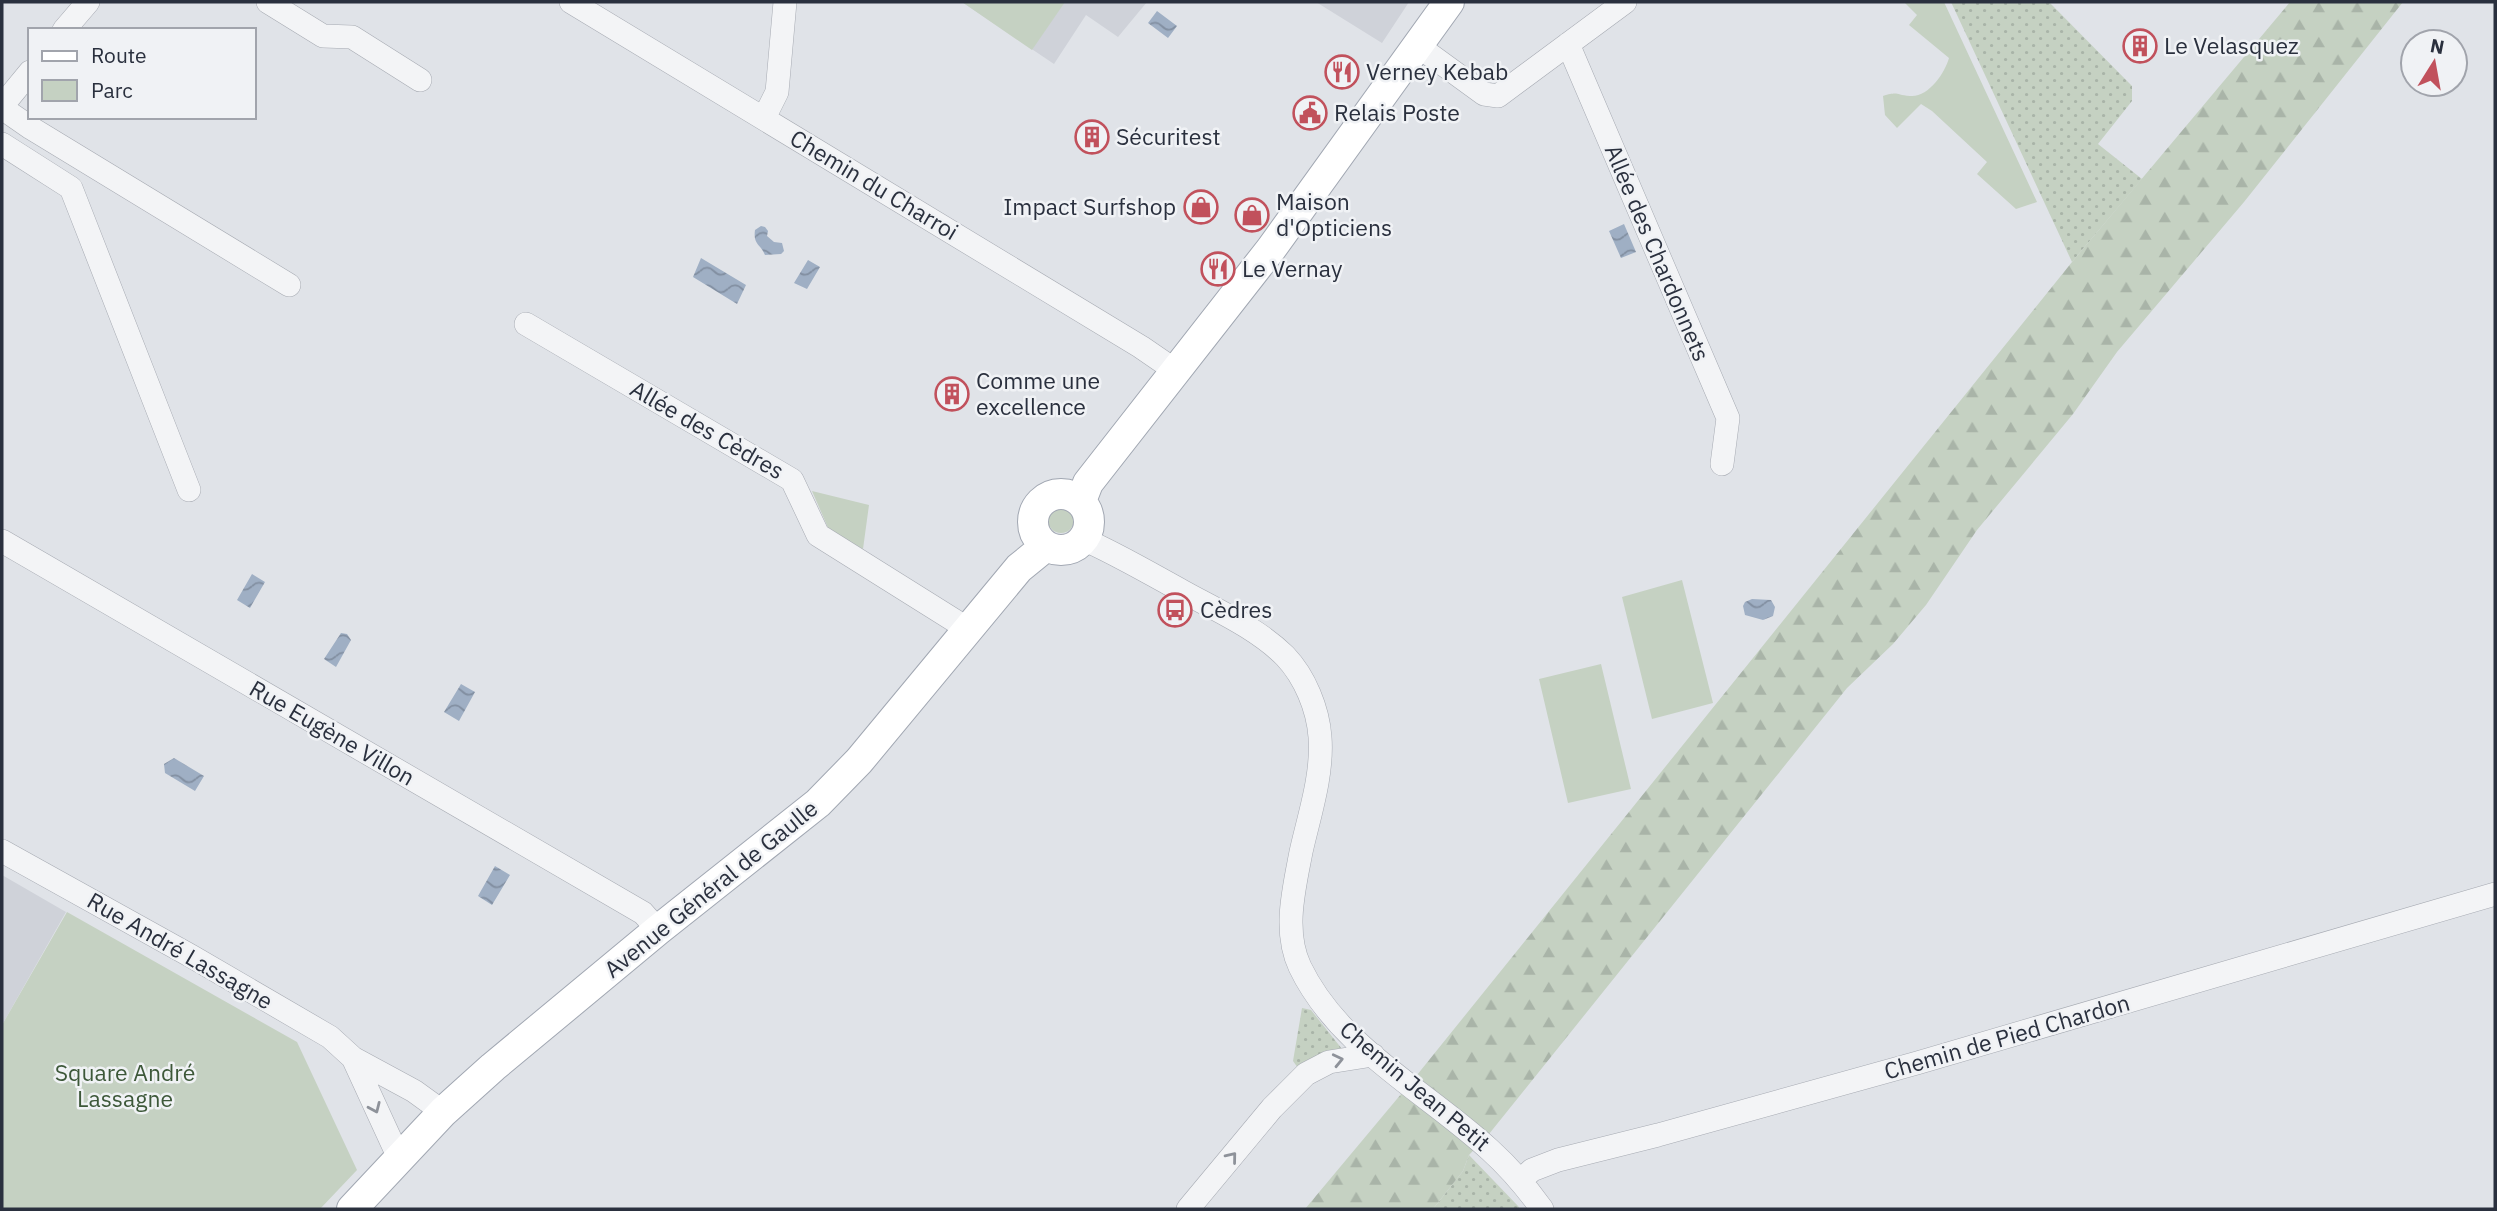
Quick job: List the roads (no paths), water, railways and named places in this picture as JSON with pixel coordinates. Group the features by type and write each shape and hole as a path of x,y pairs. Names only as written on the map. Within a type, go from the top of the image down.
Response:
{"main road":[{"path":"1081,501 1088,483 1271,250 1449,2"},
{"path":"1055,494 1073,496 1081,501 1089,517 1089,527 1083,539 1073,548 1064,550 1046,546 1039,539 1033,522 1039,504 1055,494"},
{"name":"Avenue Général de Gaulle","path":"352,1209 443,1112 493,1067 658,930 818,803 859,761 1019,568 1046,546"}],"street":[{"path":"66,28 88,2"},
{"path":"268,2 323,36 352,37 420,80"},
{"name":"Chemin du Charroi","path":"571,2 1141,347 1176,371"},
{"path":"764,118 777,92 785,2"},
{"path":"1418,46 1491,96 1498,96 1625,2"},
{"name":"Allée des Chardonnets","path":"1568,44 1728,418 1722,464"},
{"path":"28,74 2,107 289,285"},
{"path":"2,144 71,188 189,490"},
{"name":"Allée des Cèdres","path":"526,324 792,480 818,535 968,629"},
{"name":"Chemin Jean Petit","path":"1083,539 1109,550 1250,630 1284,656 1303,680 1315,710 1320,737 1320,759 1292,900 1294,948 1299,964 1322,1003 1353,1037 1489,1149 1521,1180 1542,1209"},
{"name":"Rue Eugène Villon","path":"2,541 643,913 658,930"},
{"name":"Rue André Lassagne","path":"2,851 330,1037 352,1058 414,1091 443,1112"},
{"name":"Chemin de Pied Chardon","path":"1521,1180 1532,1170 1558,1160 1917,1063 2495,894"},
{"path":"1188,1209 1272,1108 1306,1074 1329,1062 1373,1055"},
{"name":"Rue André Lassagne","path":"352,1058 399,1158"}],"water":[{"path":"1157,11 1177,26 1168,38 1148,23"},
{"path":"1624,224 1636,252 1621,258 1609,231"},
{"path":"761,226 765,227 767,236 774,242 782,243 784,251 781,254 765,255 755,239 755,230"},
{"path":"701,258 746,285 737,304 693,277"},
{"path":"808,260 820,267 807,289 794,283"},
{"path":"252,574 265,582 250,608 237,600"},
{"path":"1752,599 1771,600 1775,607 1773,616 1763,620 1745,615 1743,606"},
{"path":"341,633 347,634 351,640 336,667 324,659"},
{"path":"461,684 475,692 459,721 444,712"},
{"path":"174,758 204,776 195,791 165,773 164,764"},
{"path":"495,866 510,875 492,905 478,896"}],"place":[{"name":"Le Velasquez","path":"2140,46"},
{"name":"Verney Kebab","path":"1342,72"},
{"name":"Relais Poste","path":"1310,113"},
{"name":"Sécuritest","path":"1092,137"},
{"name":"Impact Surfshop","path":"1201,207"},
{"name":"Maison d'Opticiens","path":"1252,215"},
{"name":"Le Vernay","path":"1218,269"},
{"name":"Comme une excellence","path":"952,394"},
{"name":"Cèdres","path":"1175,610"}],"park label":[{"name":"Square André Lassagne","path":"125,1086"}]}
